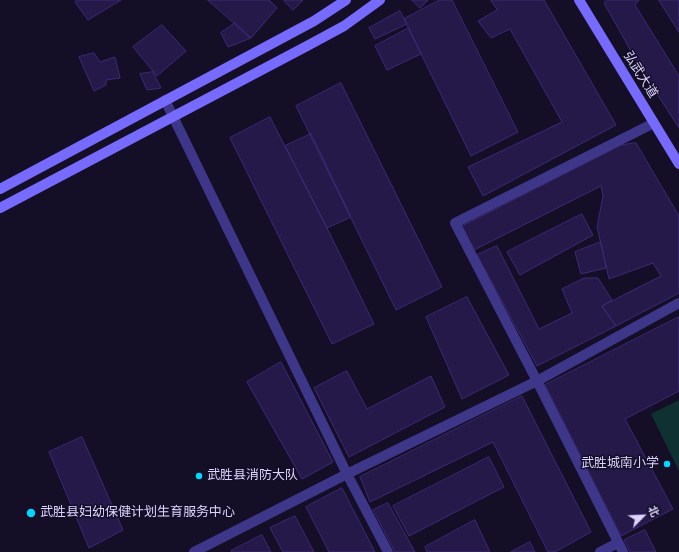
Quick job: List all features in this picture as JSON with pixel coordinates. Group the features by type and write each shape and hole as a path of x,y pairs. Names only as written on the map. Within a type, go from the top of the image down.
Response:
{"main road":[{"path":"0,188 314,21 346,0"},
{"path":"0,208 344,26 380,0"},
{"name":"弘武大道","path":"579,0 679,164"}],"street":[{"path":"165,100 347,474 388,552"},
{"path":"600,552 620,547 537,381 455,223 654,123"},
{"path":"194,552 347,474 537,381 679,303"}],"green space":[{"path":"679,400 679,471 651,414"}],"building":[{"path":"79,0 121,0 88,20 75,2"},
{"path":"208,0 269,0 277,8 251,38"},
{"path":"284,0 303,0 293,10"},
{"path":"412,0 428,0 420,8"},
{"path":"440,0 452,0 518,132 471,156 404,19"},
{"path":"491,0 544,0 616,125 483,196 468,167 562,122 510,29 491,38 478,21 497,10"},
{"path":"607,0 639,0 635,5 679,76 679,128 641,69 604,3"},
{"path":"659,0 679,0 679,32"},
{"path":"400,11 407,24 375,39 369,28"},
{"path":"235,23 251,38 228,47 221,33"},
{"path":"162,25 186,51 157,76 133,47"},
{"path":"409,28 421,54 387,70 375,46"},
{"path":"94,53 100,62 115,57 120,78 106,80 106,85 94,91 79,57"},
{"path":"153,72 161,88 147,90 140,74"},
{"path":"341,83 442,287 396,310 296,106"},
{"path":"270,117 374,324 332,344 230,138"},
{"path":"311,134 351,217 327,228 285,146"},
{"path":"636,143 679,216 679,293 616,326 602,306 661,276 653,263 609,279 597,227 603,196 601,186 474,250 462,226 621,145"},
{"path":"582,214 593,235 520,275 507,252"},
{"path":"601,242 606,268 581,274 575,252"},
{"path":"497,246 539,329 572,313 562,289 584,278 598,278 612,300 602,306 616,326 537,366 477,255"},
{"path":"467,297 509,375 462,399 426,317"},
{"path":"679,317 679,391 625,419 673,509 621,536 545,385"},
{"path":"281,362 333,462 302,479 247,382"},
{"path":"347,371 367,409 431,376 445,407 349,457 314,388"},
{"path":"522,396 591,532 555,552 548,552 493,442 370,502 360,477"},
{"path":"82,437 123,530 89,548 49,452"},
{"path":"489,457 504,487 409,536 393,506"},
{"path":"342,488 375,552 329,552 306,507"},
{"path":"388,503 415,552 395,552 373,510"},
{"path":"295,516 314,552 283,552 270,528"},
{"path":"475,520 490,552 427,552 425,547"},
{"path":"645,530 656,552 630,552 624,540"},
{"path":"262,535 271,552 231,551"},
{"path":"530,542 535,552 511,552"}],"place":[{"name":"武胜城南小学","path":"667,464"},
{"name":"武胜县消防大队","path":"199,476"},
{"name":"武胜县妇幼保健计划生育服务中心","path":"31,513"}]}
